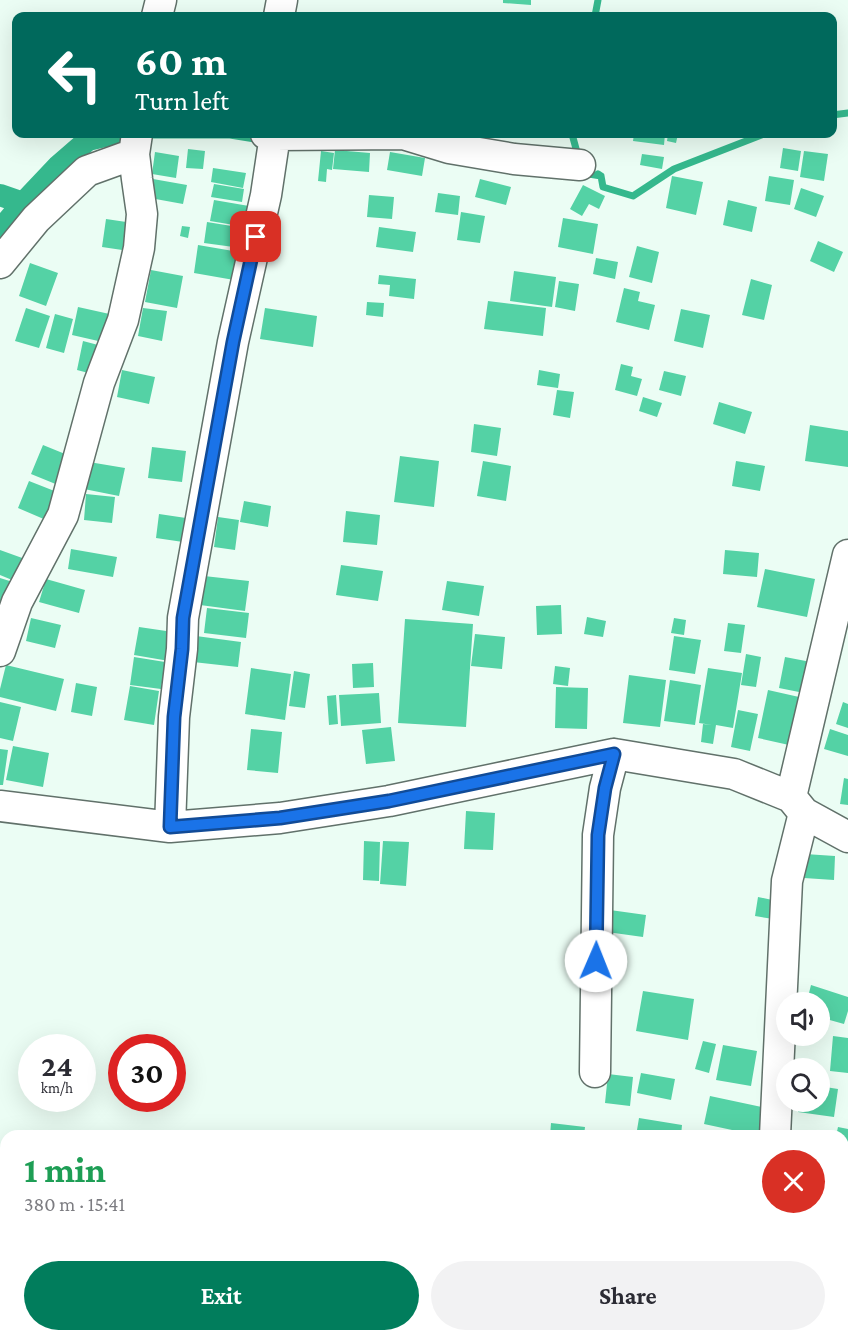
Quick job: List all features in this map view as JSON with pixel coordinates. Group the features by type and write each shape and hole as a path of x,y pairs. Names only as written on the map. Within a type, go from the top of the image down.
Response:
{"street":[{"path":"170,827 174,717 182,649 183,618 233,342 266,195 270,138"},
{"path":"416,138 449,148 514,159 580,165"},
{"path":"0,263 36,219 87,171 136,144 136,179 142,213 139,248 123,320 99,382 63,515 17,602 0,651"},
{"path":"775,1130 787,881 798,805 848,555"},
{"path":"595,1072 598,835 605,788 614,754"},
{"path":"0,806 170,827 280,818 389,801 614,754 734,774 798,805 848,837"}],"building":[{"path":"503,0 531,0 531,5 503,3"},
{"path":"633,138 665,138 664,145 633,141"},
{"path":"667,138 677,138 676,143 667,141"},
{"path":"783,148 801,151 798,171 780,168"},
{"path":"188,149 205,151 203,169 186,168"},
{"path":"335,150 370,153 369,172 333,169"},
{"path":"321,151 334,153 332,170 327,169 326,182 318,181"},
{"path":"804,151 828,154 824,181 800,177"},
{"path":"155,152 179,156 176,178 152,174"},
{"path":"390,152 425,158 422,176 387,170"},
{"path":"642,154 664,157 662,169 640,165"},
{"path":"213,168 246,173 243,188 211,182"},
{"path":"672,176 703,182 696,215 666,208"},
{"path":"769,176 794,180 790,205 765,201"},
{"path":"153,179 187,185 183,204 150,198"},
{"path":"480,179 511,187 506,205 475,197"},
{"path":"214,184 244,189 242,202 211,197"},
{"path":"583,185 605,196 599,209 589,204 582,216 570,209"},
{"path":"801,188 824,196 816,217 794,209"},
{"path":"438,193 460,196 458,215 435,212"},
{"path":"369,195 394,197 392,219 367,217"},
{"path":"214,200 249,206 246,227 210,221"},
{"path":"728,200 757,207 752,232 723,225"},
{"path":"461,212 485,216 480,243 457,240"},
{"path":"563,218 598,224 593,254 558,247"},
{"path":"106,219 133,223 129,251 102,247"},
{"path":"207,222 244,228 241,248 204,243"},
{"path":"182,226 190,227 188,238 180,236"},
{"path":"379,227 416,232 413,252 376,247"},
{"path":"818,241 843,252 834,272 810,261"},
{"path":"198,245 239,252 234,280 194,273"},
{"path":"637,246 659,252 652,283 629,277"},
{"path":"596,258 618,262 615,279 593,274"},
{"path":"30,263 58,273 46,306 19,296"},
{"path":"151,270 183,276 177,308 145,302"},
{"path":"514,271 556,277 552,307 510,301"},
{"path":"379,275 416,279 414,299 389,296 390,285 378,284"},
{"path":"751,279 772,285 764,320 742,315"},
{"path":"559,281 579,284 575,311 555,307"},
{"path":"624,288 640,292 638,301 655,305 649,330 616,322"},
{"path":"488,301 546,308 543,336 484,329"},
{"path":"367,302 384,303 383,317 366,315"},
{"path":"78,307 114,315 107,343 72,335"},
{"path":"26,308 50,316 39,348 15,341"},
{"path":"143,308 167,311 162,341 138,336"},
{"path":"265,308 317,316 313,347 260,339"},
{"path":"681,309 710,315 703,348 674,341"},
{"path":"55,314 73,319 64,353 46,348"},
{"path":"83,341 102,346 96,375 77,370"},
{"path":"621,364 633,367 631,376 642,379 637,396 615,390"},
{"path":"122,370 155,377 149,404 117,397"},
{"path":"539,370 560,374 558,388 537,385"},
{"path":"664,371 686,376 681,396 659,390"},
{"path":"557,390 574,392 570,418 553,415"},
{"path":"643,397 662,403 657,417 639,411"},
{"path":"719,402 752,412 745,434 713,424"},
{"path":"474,424 501,428 497,456 471,452"},
{"path":"810,425 848,431 848,467 805,461"},
{"path":"43,445 70,456 58,485 31,474"},
{"path":"152,447 186,451 182,482 148,478"},
{"path":"400,456 439,461 434,507 394,502"},
{"path":"483,461 511,466 506,501 477,496"},
{"path":"736,461 765,466 760,491 732,486"},
{"path":"89,462 125,468 119,496 84,489"},
{"path":"29,481 57,492 46,520 18,508"},
{"path":"86,494 115,497 112,523 84,520"},
{"path":"244,501 271,506 268,527 240,522"},
{"path":"346,511 380,515 377,545 343,542"},
{"path":"159,514 186,518 183,542 156,538"},
{"path":"218,517 239,520 235,550 214,547"},
{"path":"71,549 117,557 113,577 68,569"},
{"path":"0,550 25,559 17,582 0,575"},
{"path":"725,550 759,553 757,577 723,574"},
{"path":"341,565 383,571 378,601 336,595"},
{"path":"765,569 815,579 807,617 757,607"},
{"path":"204,576 249,581 245,611 200,605"},
{"path":"0,578 16,583 0,616"},
{"path":"46,579 85,590 79,613 39,602"},
{"path":"447,581 484,586 479,616 442,610"},
{"path":"561,605 562,634 537,635 536,606"},
{"path":"207,608 249,613 246,638 204,633"},
{"path":"587,617 606,621 603,637 584,634"},
{"path":"31,618 61,625 55,648 26,641"},
{"path":"674,618 686,620 684,635 671,633"},
{"path":"405,619 473,624 466,727 398,723"},
{"path":"728,623 745,625 741,653 724,651"},
{"path":"139,627 173,632 169,661 134,655"},
{"path":"475,634 505,637 502,669 471,666"},
{"path":"196,636 241,642 238,667 193,662"},
{"path":"674,636 701,640 695,674 669,670"},
{"path":"746,654 761,657 756,687 741,685"},
{"path":"134,657 165,662 161,689 130,685"},
{"path":"785,657 811,662 804,693 779,688"},
{"path":"373,663 374,687 353,688 352,664"},
{"path":"6,665 64,679 56,711 0,697"},
{"path":"555,666 570,668 568,686 553,684"},
{"path":"251,668 291,674 285,720 245,714"},
{"path":"708,668 742,673 733,728 716,725 713,744 701,742 703,724 712,725 699,723"},
{"path":"294,671 310,674 305,708 289,706"},
{"path":"629,675 666,680 660,727 623,723"},
{"path":"670,680 701,685 695,725 664,721"},
{"path":"76,683 97,687 92,716 71,712"},
{"path":"130,686 159,691 154,725 124,720"},
{"path":"556,687 588,688 587,729 555,728"},
{"path":"768,690 808,699 798,747 758,738"},
{"path":"379,693 381,723 341,726 339,695"},
{"path":"336,695 338,724 329,725 327,696"},
{"path":"0,702 21,707 13,741 0,738"},
{"path":"843,702 848,704 848,728 836,724"},
{"path":"738,710 758,714 750,751 731,747"},
{"path":"391,727 395,761 366,764 362,730"},
{"path":"251,729 282,732 278,773 247,770"},
{"path":"830,729 848,735 848,756 824,749"},
{"path":"13,746 49,753 43,787 6,780"},
{"path":"0,749 8,750 3,785 0,785"},
{"path":"844,778 848,779 848,805 840,804"},
{"path":"466,811 495,813 493,850 464,849"},
{"path":"364,841 380,842 379,881 363,880"},
{"path":"383,841 409,842 406,886 380,884"},
{"path":"805,854 835,856 834,880 804,878"},
{"path":"758,897 777,901 773,919 755,916"},
{"path":"610,910 646,915 643,937 607,932"},
{"path":"811,985 848,997 848,1011 844,1024 830,1020 830,992 809,992"},
{"path":"643,991 694,999 688,1040 636,1031"},
{"path":"833,1036 848,1038 848,1073 830,1071"},
{"path":"703,1041 716,1044 709,1073 695,1069"},
{"path":"723,1045 757,1051 751,1086 716,1080"},
{"path":"641,1073 675,1079 671,1100 637,1093"},
{"path":"608,1074 633,1077 630,1106 605,1103"},
{"path":"830,1088 838,1089 834,1117 798,1112 830,1112"},
{"path":"710,1096 766,1108 761,1130 732,1130 704,1124"},
{"path":"639,1118 682,1125 682,1130 637,1130"},
{"path":"551,1123 585,1127 585,1130 550,1130"}],"waterway":[{"path":"596,12 598,0"},
{"path":"837,114 848,113"},
{"path":"0,230 58,166 88,140 96,138"},
{"path":"249,138 261,140"},
{"path":"573,138 578,156"},
{"path":"598,174 601,176 603,187 633,196 674,169 754,138"},
{"path":"583,173 601,176"},
{"path":"0,195 23,203"}],"route":[{"path":"256,237 233,342 183,618 182,649 174,717 170,827 280,818 389,801 614,754 605,788 598,835 596,961"}]}
